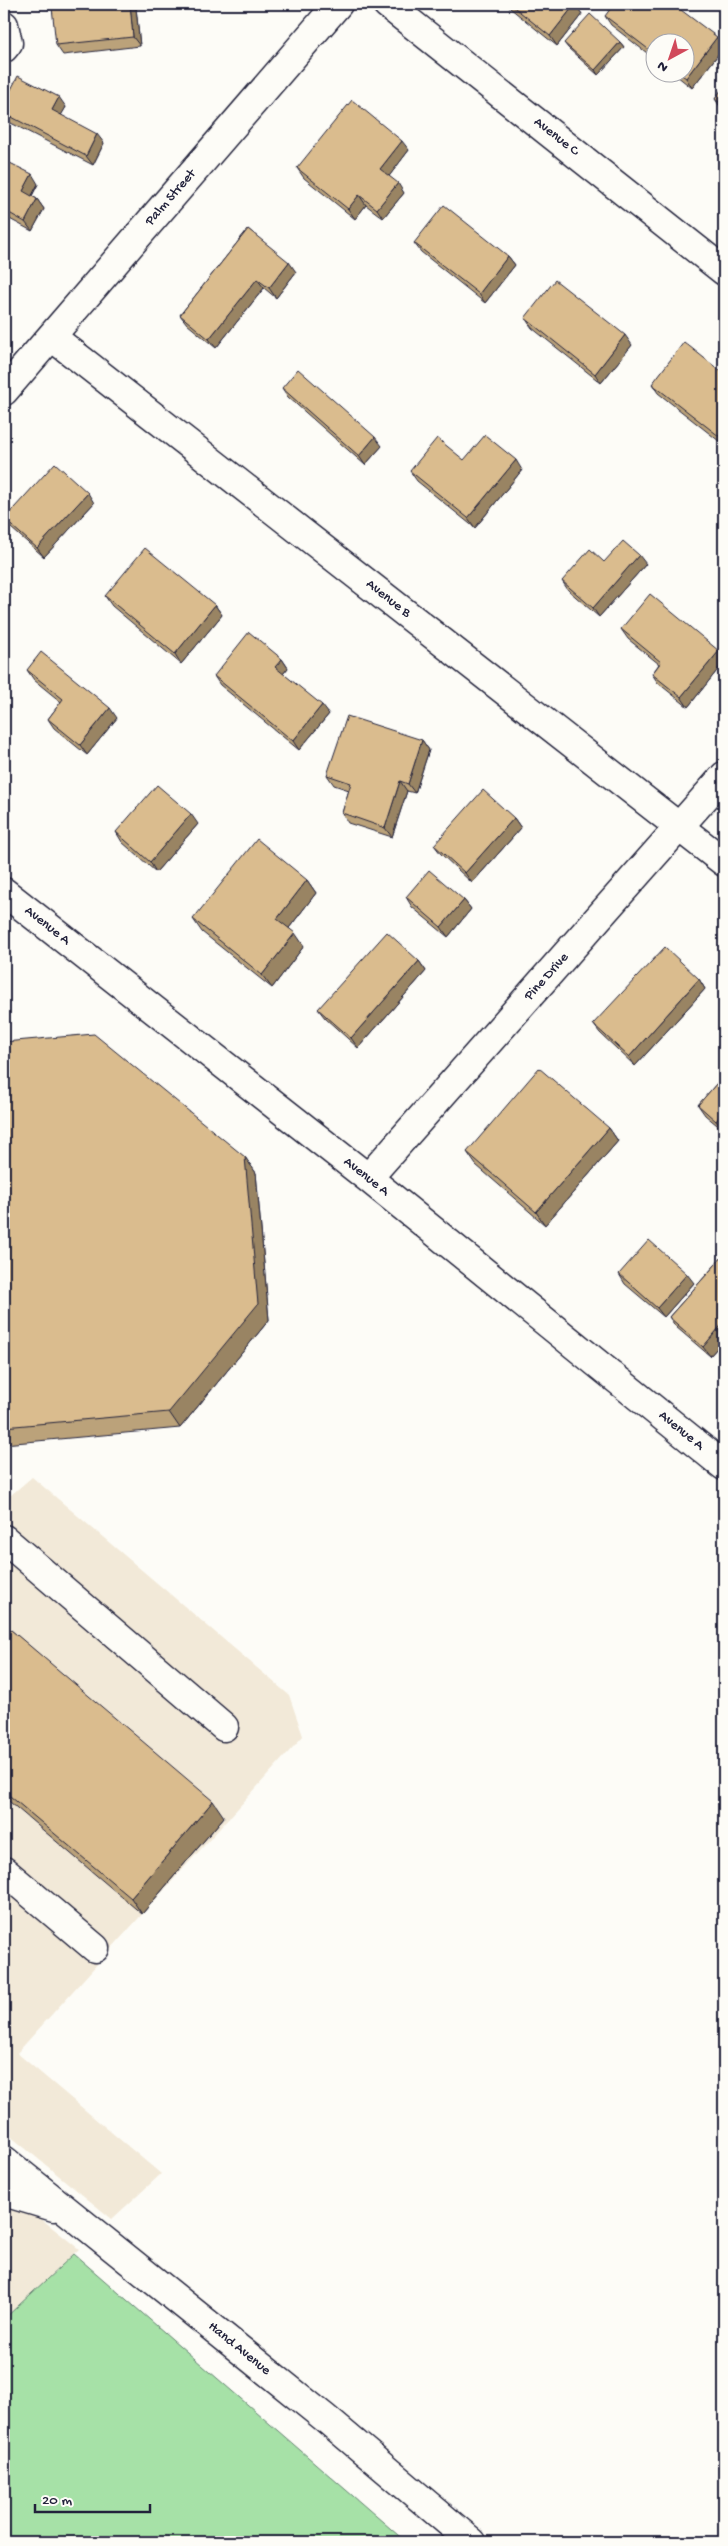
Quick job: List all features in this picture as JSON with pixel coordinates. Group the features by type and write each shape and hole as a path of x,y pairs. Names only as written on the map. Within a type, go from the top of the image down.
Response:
{"street":[{"name":"Palm Street","path":"4,391 338,4"},
{"name":"Avenue C","path":"387,4 724,271"},
{"path":"4,26 8,43 4,48"},
{"name":"Avenue B","path":"52,337 724,862"},
{"name":"Pine Drive","path":"368,1178 724,776"},
{"name":"Avenue A","path":"4,892 368,1178 724,1466"},
{"path":"4,1539 224,1727"},
{"path":"4,1871 95,1948"},
{"name":"Hand Avenue","path":"4,2160 325,2418 472,2542"},
{"path":"4,2192 68,2211"}],"shaded area":[{"path":"32,1477 289,1695 303,1736 17,2053 161,2174 112,2219 4,2131 4,1489 11,1495"},
{"path":"4,2189 79,2249 4,2319"}],"green space":[{"path":"74,2254 406,2542 4,2542 4,2319"}],"building":[{"path":"84,4 130,4 133,37 56,45 52,7"},
{"path":"510,4 575,4 550,36"},
{"path":"614,4 673,4 717,37 696,65 696,32 646,32 646,47 605,16"},
{"path":"590,14 620,42 595,70 564,43"},
{"path":"18,76 59,97 52,110 97,134 86,156 4,113 4,103"},
{"path":"724,86 724,106 715,99"},
{"path":"352,100 402,141 380,169 398,183 377,209 359,195 348,209 297,168"},
{"path":"4,160 32,174 23,191 37,199 25,222 4,210"},
{"path":"444,205 508,256 479,294 414,243"},
{"path":"248,229 289,262 269,288 257,279 209,339 180,315"},
{"path":"555,280 625,335 595,374 525,318"},
{"path":"684,342 724,374 724,440 652,384"},
{"path":"298,369 375,437 359,456 282,388"},
{"path":"485,435 516,460 468,518 410,471 437,438 464,460"},
{"path":"55,463 88,493 37,548 4,519"},
{"path":"623,541 639,555 593,608 562,581 590,549 604,562"},
{"path":"145,548 215,605 175,654 105,596"},
{"path":"650,594 719,651 681,697 652,674 661,662 621,629"},
{"path":"249,632 282,659 275,667 322,705 293,741 214,676"},
{"path":"41,652 110,708 80,745 48,719 63,699 27,670"},
{"path":"347,716 422,740 408,784 400,781 385,828 342,813 351,783 327,775"},
{"path":"157,785 191,814 150,862 116,832"},
{"path":"483,790 514,818 465,873 434,845"},
{"path":"257,839 307,880 277,919 295,933 262,975 193,919"},
{"path":"429,870 464,900 441,927 406,897"},
{"path":"387,932 419,961 351,1038 318,1009"},
{"path":"665,947 699,979 629,1057 593,1024"},
{"path":"94,1034 245,1157 258,1304 169,1412 4,1427 4,1042"},
{"path":"539,1068 609,1128 536,1212 467,1152"},
{"path":"724,1075 724,1111 716,1121 698,1105"},
{"path":"649,1240 687,1274 657,1308 619,1274"},
{"path":"724,1255 724,1322 703,1347 669,1317"},
{"path":"4,1624 213,1801 131,1898 4,1791"}]}
